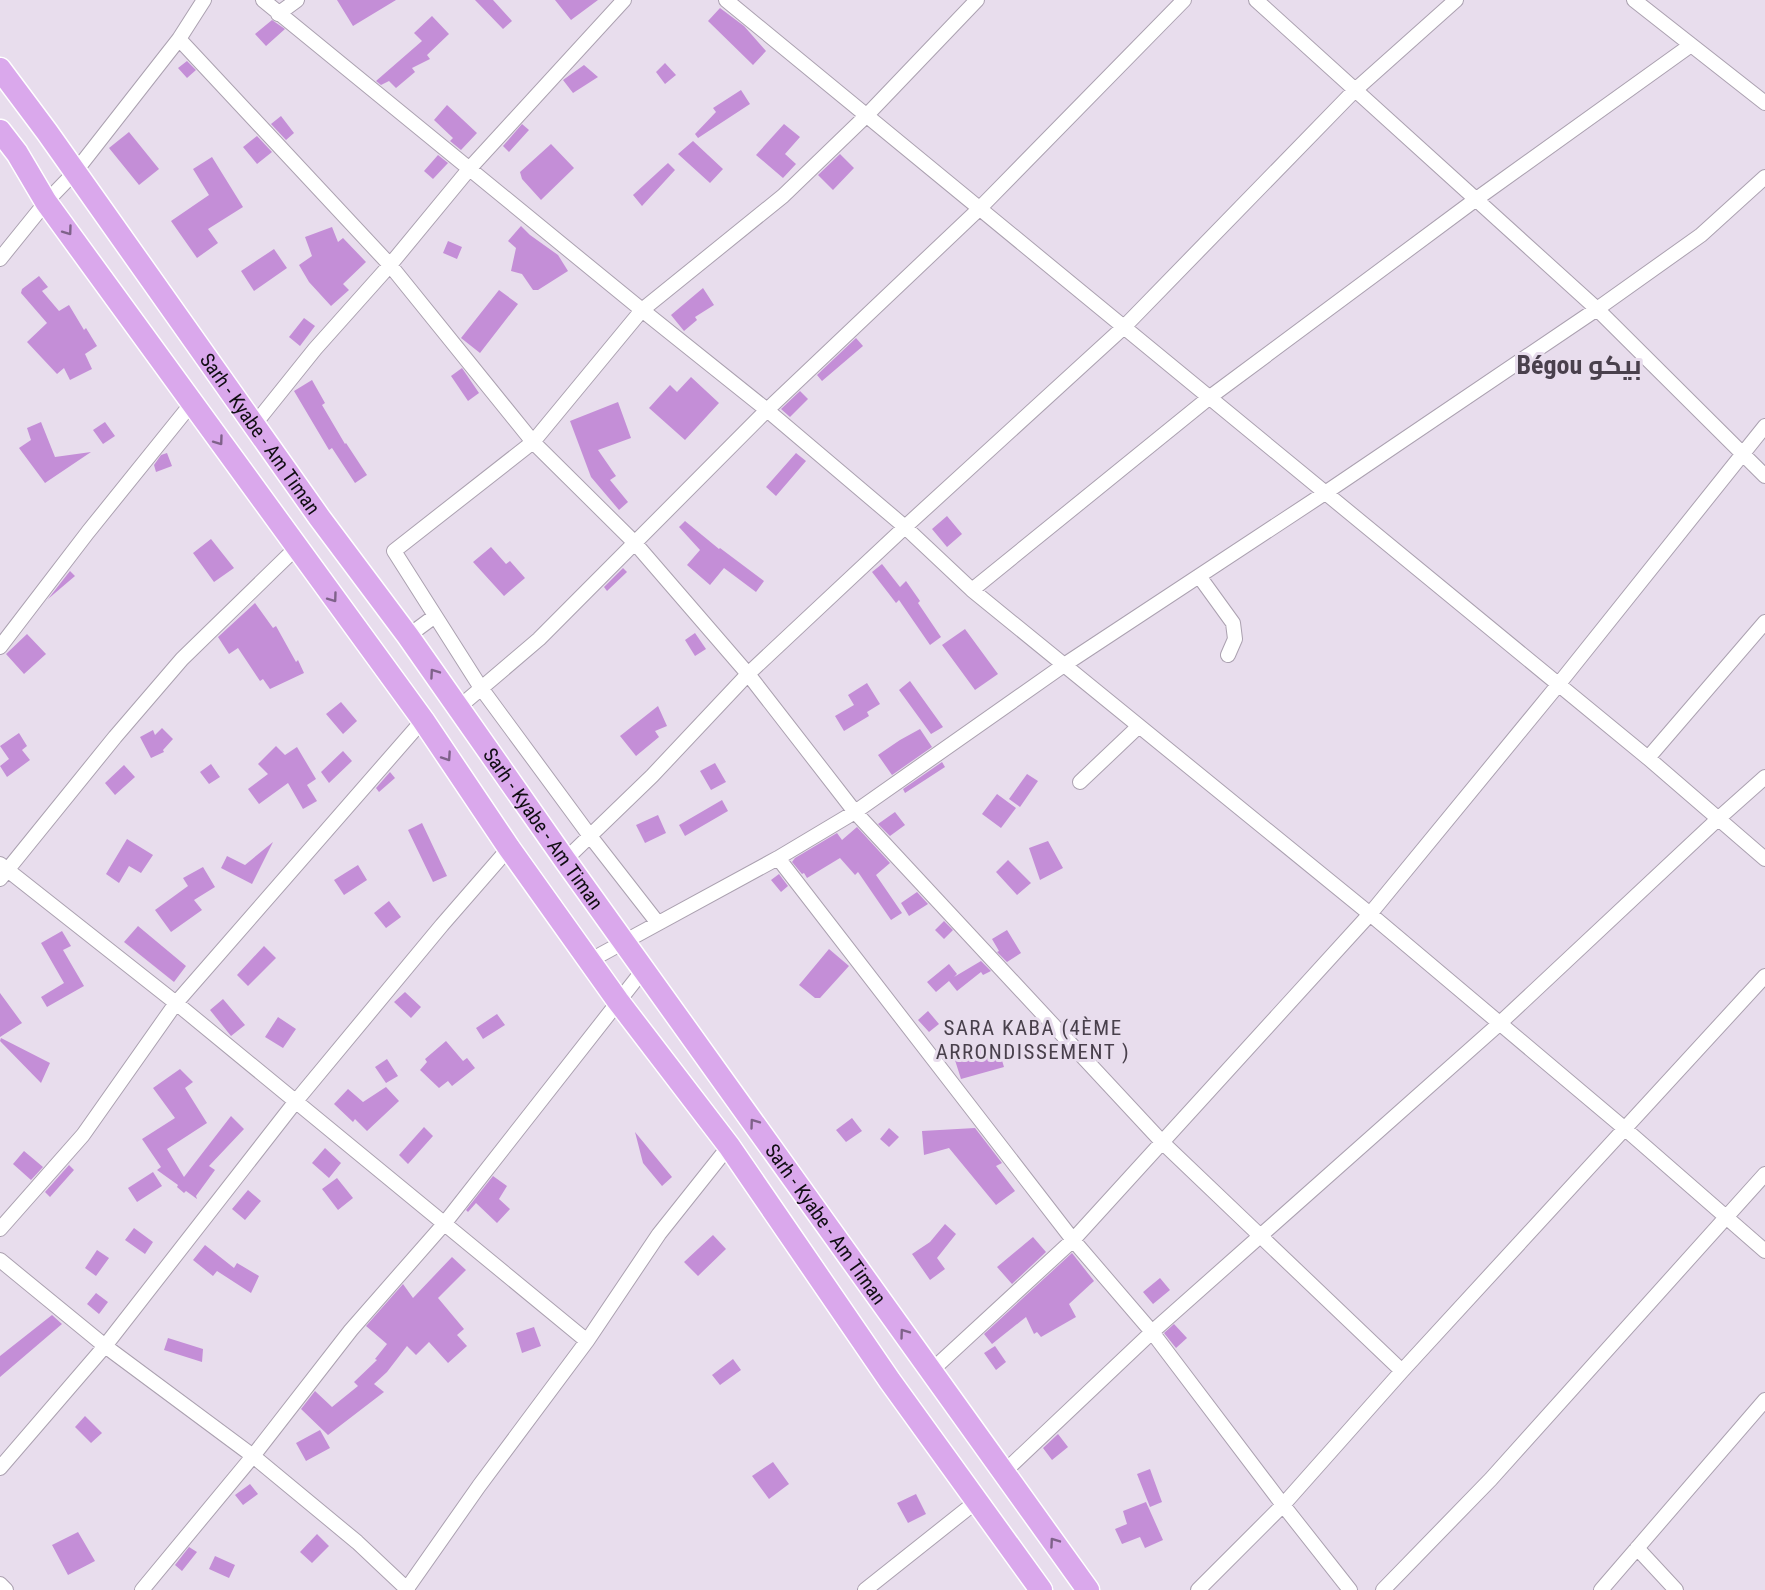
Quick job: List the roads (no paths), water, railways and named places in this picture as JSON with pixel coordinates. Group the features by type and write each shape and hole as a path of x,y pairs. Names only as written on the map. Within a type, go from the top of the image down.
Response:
{"highway":[{"name":"Sarh - Kyabe - Am Timan","path":"0,69 319,517 408,636 565,860 1088,1590"},
{"name":"Sarh - Kyabe - Am Timan","path":"0,130 17,153 46,202 423,720 589,961 729,1146 890,1381 1041,1590"}],"street":[{"path":"0,259 46,202 75,172 179,39 204,0"},
{"path":"263,0 767,410 904,527 972,590 1370,914 1624,1128 1765,1251"},
{"path":"278,14 297,0"},
{"path":"254,425 315,349 390,266 470,168 624,0"},
{"path":"726,0 1648,758 1765,859"},
{"path":"657,922 590,836 481,688 394,551 533,442 642,310 783,196 867,115 977,0"},
{"path":"458,708 539,639 767,410 979,209 1184,0"},
{"path":"1256,0 1597,309 1765,476"},
{"path":"565,860 652,776 748,674 904,527 1125,326 1354,91 1456,0"},
{"path":"1634,0 1765,103"},
{"path":"179,39 390,266 533,442 634,542 748,674 855,812 1163,1143 1402,1371"},
{"path":"972,590 1210,397 1475,200 1691,45"},
{"path":"589,961 778,858 855,812 1065,665 1597,309 1701,235 1765,177"},
{"path":"0,647 88,532 192,403"},
{"path":"931,1371 1073,1240 1370,914 1558,685 1765,426"},
{"path":"296,548 183,659 3,870 176,1003 587,1341"},
{"path":"1199,576 1233,623 1234,639 1228,655"},
{"path":"408,636 435,616"},
{"path":"1648,758 1765,622"},
{"path":"0,1229 83,1135 176,1003 423,720"},
{"path":"1080,782 1138,726"},
{"path":"1004,1472 1152,1332 1499,1024 1765,777"},
{"path":"0,1468 105,1346 296,1101 442,924 509,848"},
{"path":"778,858 1073,1240 1152,1332 1350,1590"},
{"path":"142,1590 253,1456 351,1330 444,1224 644,969"},
{"path":"1198,1590 1283,1505 1402,1371 1765,976"},
{"path":"0,1260 105,1346 253,1456 357,1542 407,1590 479,1486 587,1341 659,1234 729,1146"},
{"path":"1383,1590 1491,1479 1765,1174"},
{"path":"1600,1590 1765,1400"},
{"path":"865,1590 976,1501"},
{"path":"1637,1548 1676,1590"},
{"path":"0,1584 6,1590"}],"district":[{"name":"Bégou بيكو","path":"1579,365"},
{"name":"SARA KABA (4ÈME ARRONDISSEMENT )","path":"1033,1040"}]}
